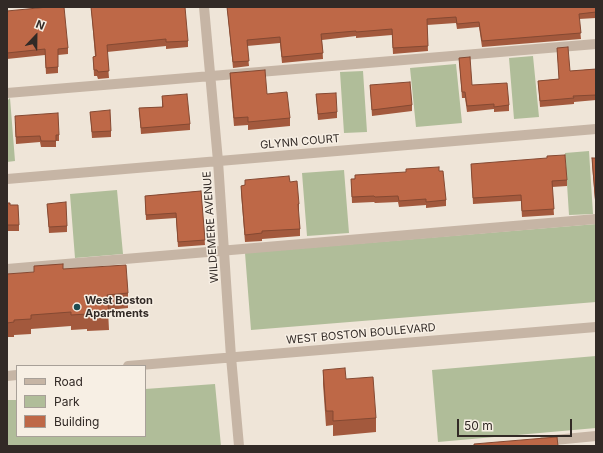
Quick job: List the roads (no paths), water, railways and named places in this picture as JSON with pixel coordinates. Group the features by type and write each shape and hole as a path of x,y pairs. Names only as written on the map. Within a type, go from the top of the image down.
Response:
{"street":[{"name":"WILDEMERE AVENUE","path":"204,7 209,76 218,161 231,357 239,446"},
{"path":"7,93 596,44"},
{"name":"GLYNN COURT","path":"7,179 596,129"},
{"path":"7,269 596,219"},
{"name":"WEST BOSTON BOULEVARD","path":"139,365 596,327"},
{"path":"535,442 596,436"}],"place":[{"name":"West Boston Apartments","path":"77,307"}]}
